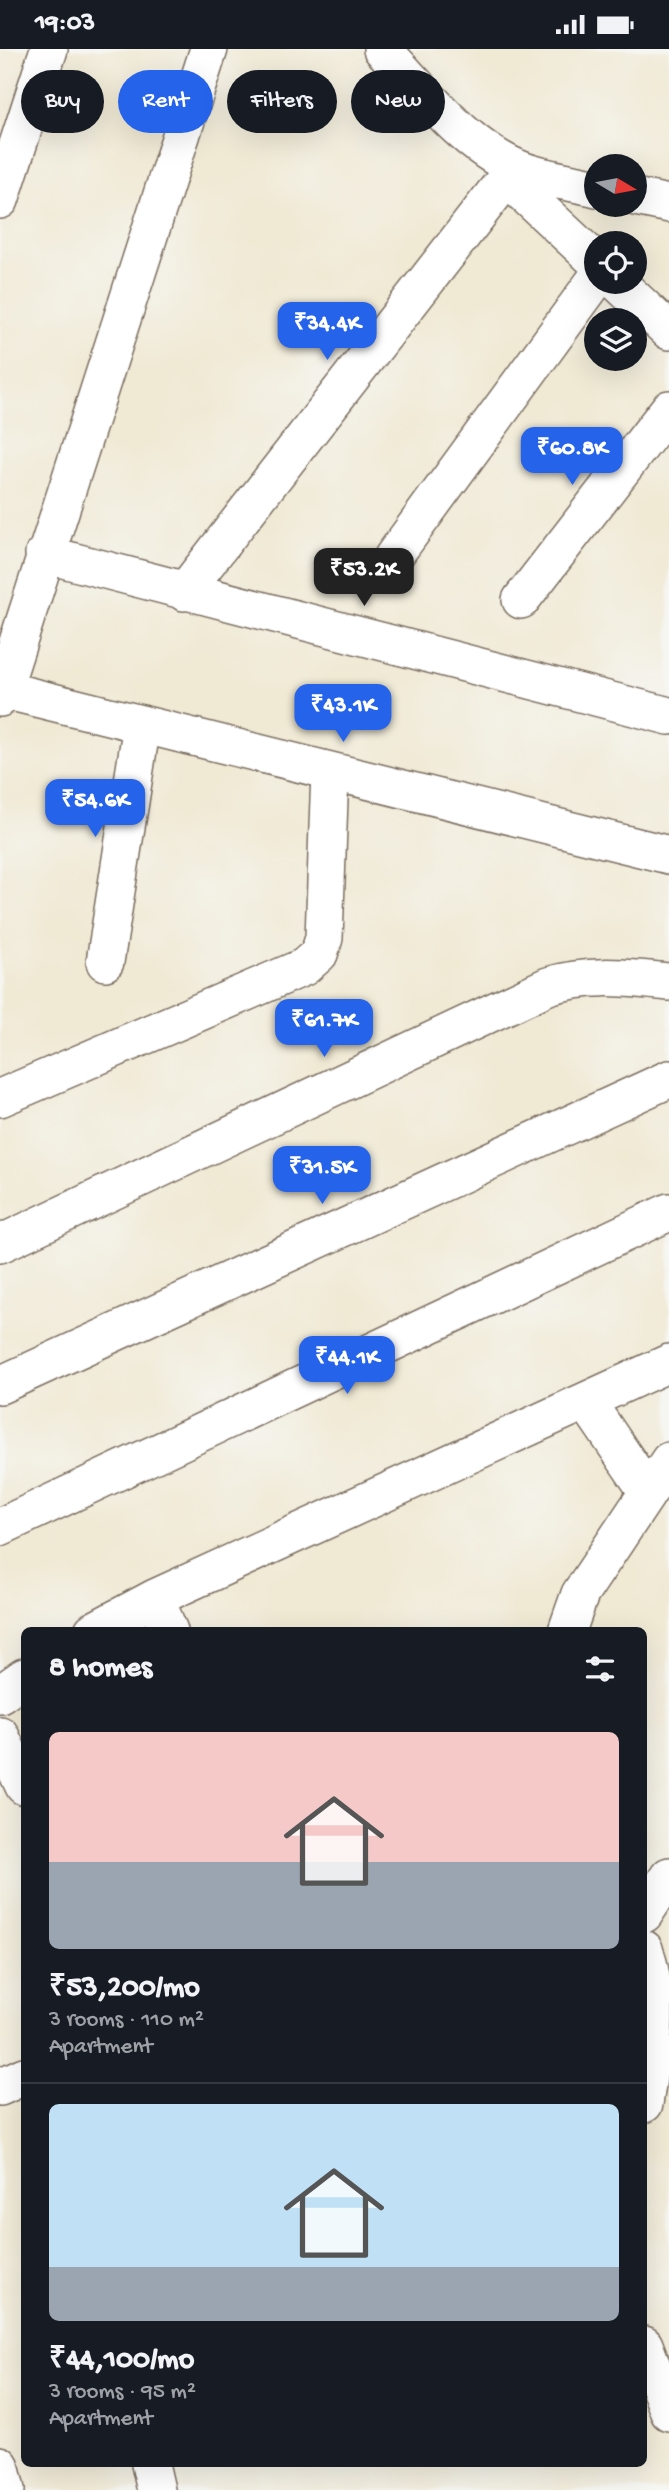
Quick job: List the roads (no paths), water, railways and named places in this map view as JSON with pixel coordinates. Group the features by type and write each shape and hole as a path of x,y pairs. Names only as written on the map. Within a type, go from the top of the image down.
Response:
{"street":[{"path":"0,200 49,49"},
{"path":"209,49 1,692 142,723 669,855"},
{"path":"382,49 465,133 511,172 584,248"},
{"path":"184,592 511,172"},
{"path":"511,172 584,186"},
{"path":"648,200 669,204"},
{"path":"393,557 585,294"},
{"path":"630,294 669,331"},
{"path":"521,600 669,409"},
{"path":"44,554 669,716"},
{"path":"105,963 142,723"},
{"path":"0,1098 304,967 319,954 324,938 330,771"},
{"path":"0,1244 548,986 572,978 599,976 669,982"},
{"path":"0,1385 669,1079"},
{"path":"0,1527 669,1212"},
{"path":"101,1627 155,1598 669,1363"},
{"path":"586,1401 648,1492"},
{"path":"568,1627 580,1594 669,1461"},
{"path":"155,1598 167,1627"},
{"path":"0,1694 21,1679"},
{"path":"0,1735 21,1780"},
{"path":"647,1909 669,1876"},
{"path":"647,1958 653,1976 657,2016 647,2084"},
{"path":"0,2087 21,2077"},
{"path":"647,2128 669,2114"},
{"path":"651,2355 669,2413"},
{"path":"6,2490 0,2463 21,2457"},
{"path":"151,2467 156,2490"}]}
